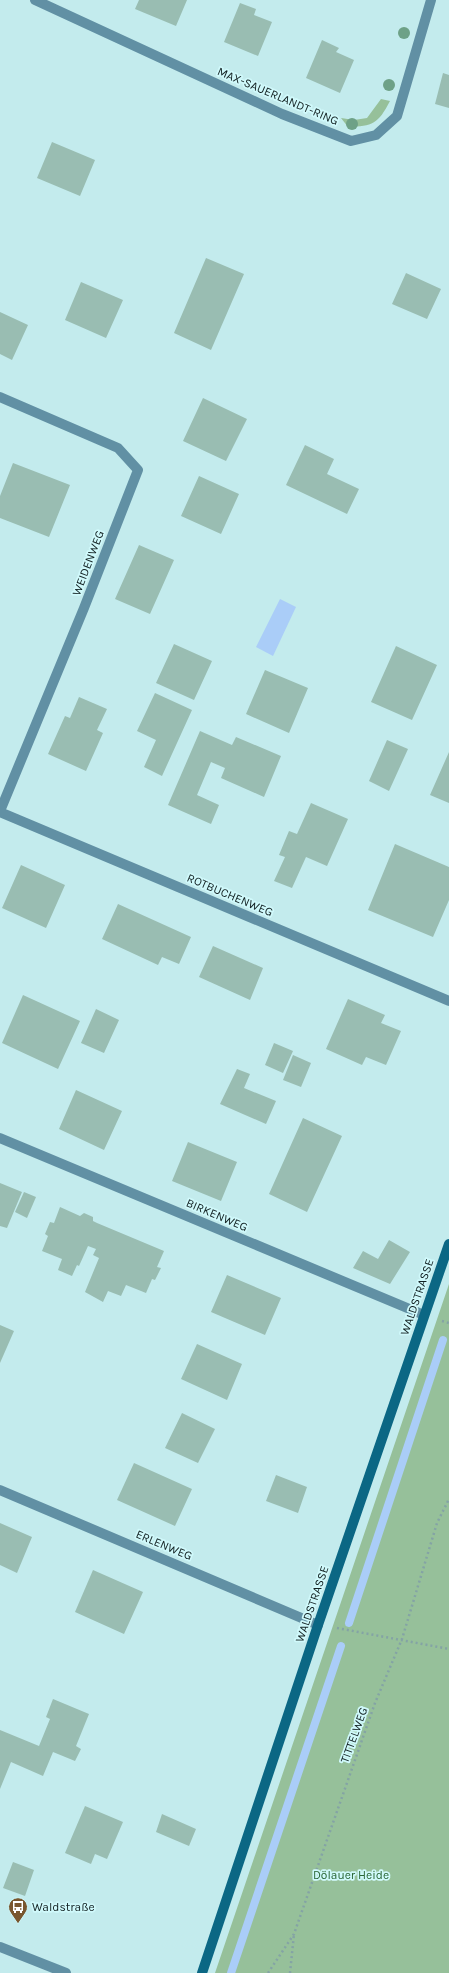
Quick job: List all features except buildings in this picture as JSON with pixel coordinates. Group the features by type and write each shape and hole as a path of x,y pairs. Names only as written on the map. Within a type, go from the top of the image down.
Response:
{"main road":[{"name":"WALDSTRASSE","path":"202,1973 318,1625 449,1244"}],"street":[{"name":"MAX-SAUERLANDT-RING","path":"35,0 275,110 351,141 376,135 397,116 431,0"},
{"name":"WEIDENWEG","path":"0,397 118,448 138,470 84,608 0,812"},
{"name":"ROTBUCHENWEG","path":"0,812 449,1002"},
{"name":"BIRKENWEG","path":"0,1138 424,1315"},
{"name":"ERLENWEG","path":"0,1490 318,1625"},
{"path":"0,1947 66,1973"}],"path":[{"name":"TITTELWEG","path":"268,1973 294,1934 375,1703 402,1639 436,1523 449,1499"},
{"path":"318,1625 402,1639 449,1649"},
{"path":"290,1973 294,1934"}],"green space":[{"path":"381,99 390,101 382,115 374,122 363,126 348,127 341,118 354,120 367,118"},
{"name":"Dölauer Heide","path":"449,1284 449,1973 215,1973"}],"water":[{"path":"280,599 296,607 273,656 256,647"}],"waterway":[{"path":"349,1623 443,1340"},
{"path":"231,1973 341,1646"}],"place":[{"name":"Waldstraße","path":"18,1924"}]}
